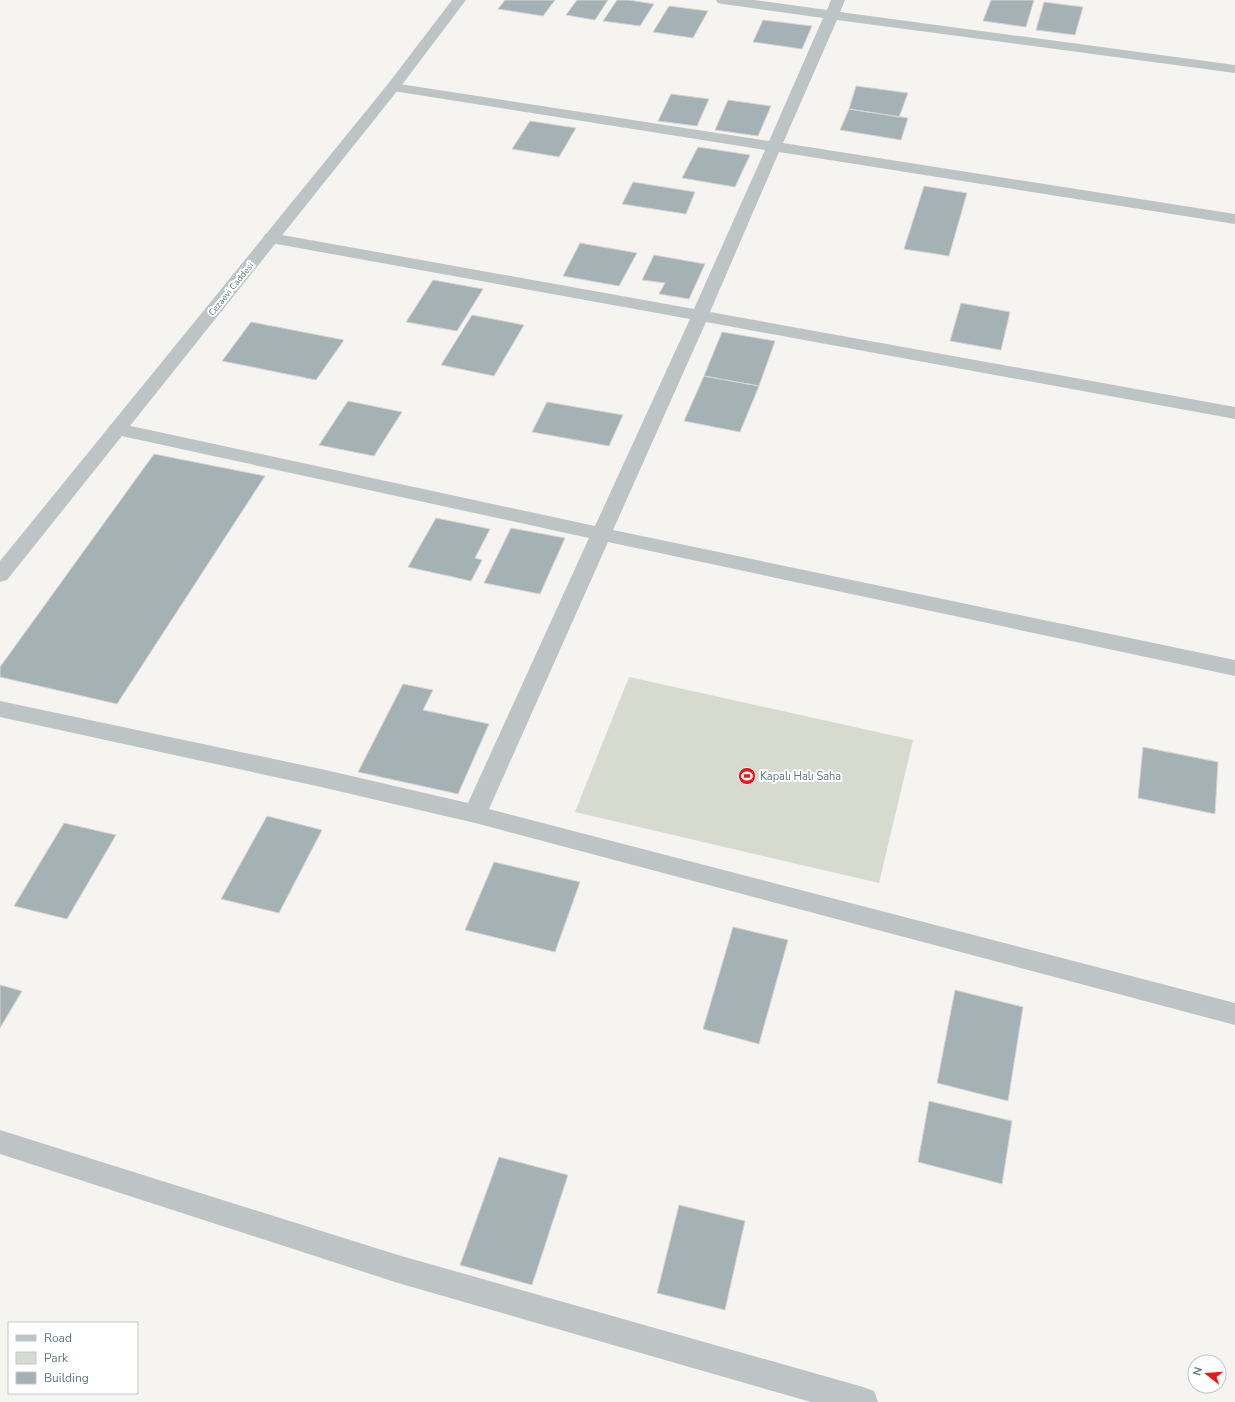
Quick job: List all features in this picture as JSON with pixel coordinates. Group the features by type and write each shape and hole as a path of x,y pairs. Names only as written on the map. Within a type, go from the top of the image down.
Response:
{"street":[{"name":"Cezaevi Caddesi","path":"0,575 393,87 459,0"},
{"path":"723,0 834,7 1235,69"},
{"path":"475,814 700,316 834,7"},
{"path":"393,87 774,148 1235,219"},
{"path":"271,238 1235,413"},
{"path":"118,430 1235,668"},
{"path":"0,709 313,776 475,814 1235,1014"},
{"path":"0,1142 398,1269 863,1402"}],"green space":[{"name":"Kapalı Halı Saha","path":"629,677 913,740 879,883 575,812"}],"building":[{"path":"505,0 555,0 543,16 498,9"},
{"path":"577,0 608,0 595,20 566,15"},
{"path":"617,0 629,0 654,4 640,26 603,21"},
{"path":"991,0 1034,0 1026,27 983,21"},
{"path":"1044,2 1083,7 1075,35 1036,30"},
{"path":"669,6 708,11 693,38 653,32"},
{"path":"763,20 812,26 802,49 753,42"},
{"path":"856,86 908,93 899,117 849,109"},
{"path":"671,94 709,99 697,126 658,121"},
{"path":"728,100 771,106 758,136 715,130"},
{"path":"849,109 908,118 901,140 840,130"},
{"path":"530,121 576,128 559,157 512,149"},
{"path":"698,147 750,155 735,187 682,178"},
{"path":"633,182 695,192 686,214 622,204"},
{"path":"924,186 967,193 949,256 904,249"},
{"path":"580,243 637,253 619,286 563,276"},
{"path":"654,255 705,264 689,299 659,294 665,283 642,280"},
{"path":"433,280 483,289 457,331 406,322"},
{"path":"961,303 1010,312 1001,350 950,341"},
{"path":"472,315 524,325 494,376 441,365"},
{"path":"251,322 344,340 316,380 222,361"},
{"path":"722,332 775,341 759,386 704,376"},
{"path":"704,376 759,386 740,432 684,421"},
{"path":"348,401 402,412 374,456 319,445"},
{"path":"547,402 623,415 609,446 532,432"},
{"path":"154,454 265,476 117,704 0,677 0,667"},
{"path":"436,518 490,529 475,558 482,560 471,581 408,567"},
{"path":"511,528 565,538 540,594 484,583"},
{"path":"403,684 433,690 423,710 489,724 458,794 358,772"},
{"path":"1143,747 1218,762 1215,814 1138,798"},
{"path":"267,816 322,830 279,913 221,899"},
{"path":"64,823 116,835 67,919 14,906"},
{"path":"494,862 580,882 555,952 465,930"},
{"path":"733,927 788,940 759,1044 703,1029"},
{"path":"0,985 22,991 0,1028"},
{"path":"955,990 1023,1007 1008,1101 937,1083"},
{"path":"929,1101 1012,1121 1002,1184 918,1162"},
{"path":"499,1157 568,1175 532,1285 460,1265"},
{"path":"679,1205 745,1221 725,1310 657,1293"}],"place":[{"name":"Kapalı Halı Saha","path":"747,776"}]}
